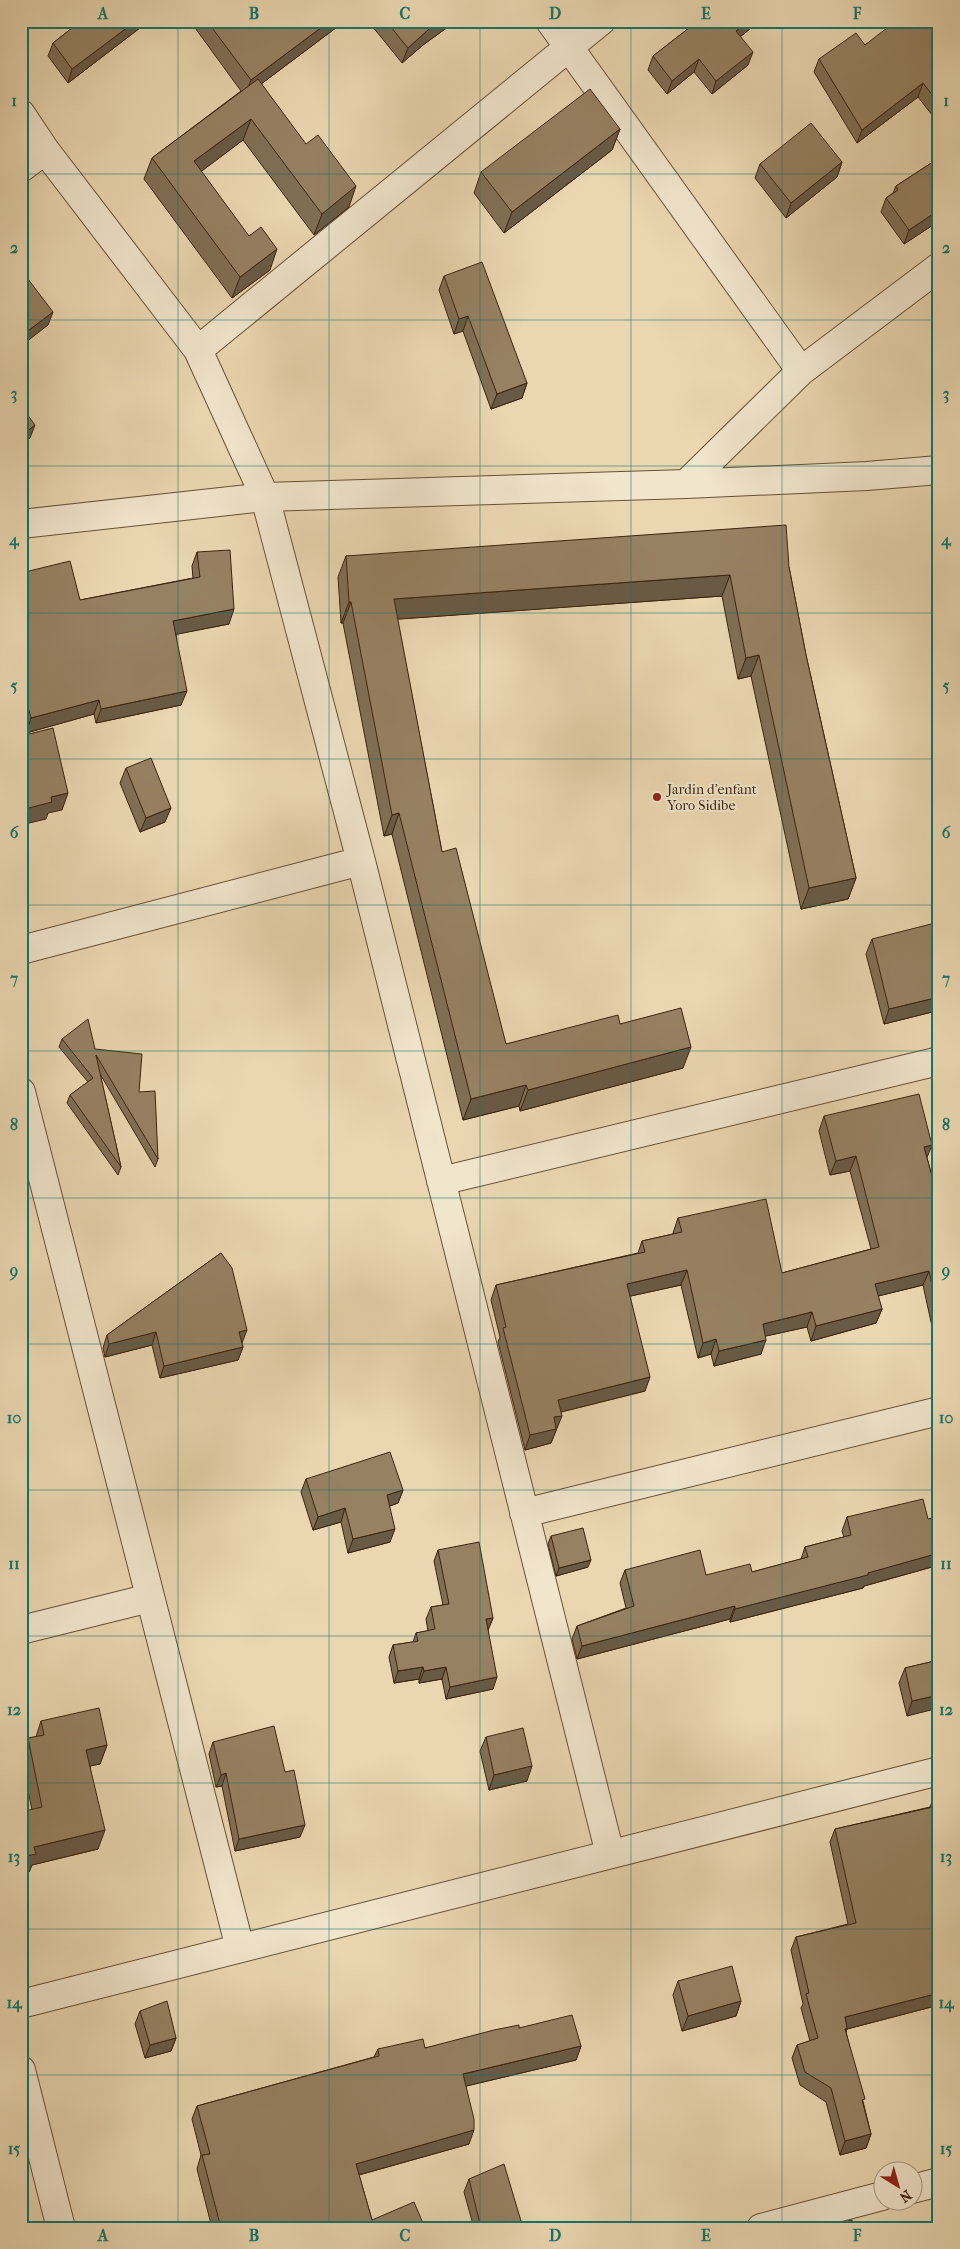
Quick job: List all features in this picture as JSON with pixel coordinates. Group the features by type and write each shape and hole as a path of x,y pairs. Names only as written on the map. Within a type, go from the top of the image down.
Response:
{"street":[{"path":"550,21 802,371"},
{"path":"198,350 568,46 601,21"},
{"path":"21,114 45,150 198,350 265,497 361,861 610,1854"},
{"path":"21,168 45,150"},
{"path":"686,484 802,371 939,268"},
{"path":"21,524 265,497 686,484 867,476 939,470"},
{"path":"21,950 361,861"},
{"path":"441,1181 939,1061"},
{"path":"21,1092 240,1948"},
{"path":"524,1513 939,1411"},
{"path":"21,1630 150,1598"},
{"path":"21,2004 939,1771"},
{"path":"21,2070 61,2228"},
{"path":"922,2186 939,2182"},
{"path":"761,2228 872,2199"}],"building":[{"path":"81,21 136,21 72,69 53,43"},
{"path":"207,21 330,21 251,80"},
{"path":"386,21 440,21 408,48"},
{"path":"698,21 748,21 736,31 753,52 716,81 699,59 672,81 653,56"},
{"path":"896,21 939,21 939,104 923,83 862,130 819,59 856,33 865,45"},
{"path":"258,79 306,144 318,135 356,186 322,214 251,119 194,161 249,236 261,227 277,249 240,277 152,158"},
{"path":"590,89 620,129 512,212 481,172"},
{"path":"811,123 842,162 791,203 760,164"},
{"path":"939,158 939,210 909,230 886,198 898,190 896,186"},
{"path":"482,262 527,383 497,394 468,316 459,319 444,276"},
{"path":"28,279 53,312 21,336 21,284"},
{"path":"21,406 35,425 21,436"},
{"path":"786,525 789,567 806,655 856,878 809,888 759,655 746,658 730,575 394,599 442,852 456,848 506,1044 618,1015 620,1024 681,1008 691,1047 528,1090 526,1085 471,1099 399,813 392,815 351,602 349,602 346,556"},
{"path":"230,550 234,609 173,621 187,691 101,709 99,700 31,718 21,681 21,662 23,662 21,653 21,573 70,561 80,600 200,577 197,552"},
{"path":"53,728 68,793 51,797 52,802 21,810 21,736"},
{"path":"151,758 171,808 146,818 126,768"},
{"path":"939,922 939,972 936,973 939,997 889,1009 872,939"},
{"path":"88,1019 95,1049 142,1054 139,1092 155,1091 158,1159 96,1055 121,1167 70,1095 93,1078 62,1039"},
{"path":"919,1094 932,1145 924,1147 939,1202 939,1317 929,1271 875,1284 882,1309 816,1326 812,1312 763,1324 766,1340 719,1351 716,1339 703,1343 687,1270 627,1284 650,1377 558,1400 562,1416 554,1417 556,1429 530,1435 503,1328 506,1327 496,1285 645,1252 642,1241 682,1232 678,1218 766,1199 782,1273 879,1247 856,1156 836,1161 824,1116"},
{"path":"221,1253 232,1268 247,1330 239,1332 243,1347 164,1366 156,1332 109,1344 107,1335"},
{"path":"390,1452 403,1490 387,1495 395,1529 353,1539 345,1508 318,1517 306,1479"},
{"path":"923,1499 928,1519 936,1517 939,1528 939,1553 868,1573 868,1575 735,1609 735,1606 582,1646 577,1626 634,1606 625,1570 700,1550 706,1575 750,1564 752,1572 808,1557 805,1547 851,1535 847,1517"},
{"path":"583,1528 591,1560 559,1568 551,1536"},
{"path":"479,1542 493,1618 486,1619 497,1677 450,1687 446,1667 424,1671 423,1667 398,1671 393,1645 418,1641 416,1633 435,1629 431,1607 449,1604 438,1550"},
{"path":"939,1660 939,1695 912,1701 905,1668"},
{"path":"99,1708 107,1745 86,1750 105,1830 34,1847 36,1854 21,1857 21,1812 42,1807 28,1738 44,1735 41,1721"},
{"path":"274,1726 285,1772 294,1770 305,1825 239,1839 226,1773 221,1775 213,1742"},
{"path":"523,1728 532,1766 494,1775 486,1737"},
{"path":"939,1800 939,1993 845,2017 847,2028 845,2029 865,2099 862,2100 871,2134 845,2141 831,2088 805,2072 797,2045 818,2038 806,1994 809,1993 796,1937 856,1923 835,1829 933,1807 932,1802"},
{"path":"732,1966 741,2001 688,2016 678,1981"},
{"path":"167,2001 176,2038 150,2045 140,2011"},
{"path":"572,2015 581,2046 463,2074 474,2119 474,2130 356,2164 372,2220 414,2202 425,2228 221,2228 202,2155 210,2154 197,2106 379,2056 378,2049 423,2039 425,2048 494,2030 519,2025 519,2028"},
{"path":"504,2164 521,2221 500,2228 481,2228 469,2179"},
{"path":"852,2220 854,2228 822,2228"}],"place":[{"name":"Jardin d'enfant Yoro Sidibe","path":"657,797"}]}
